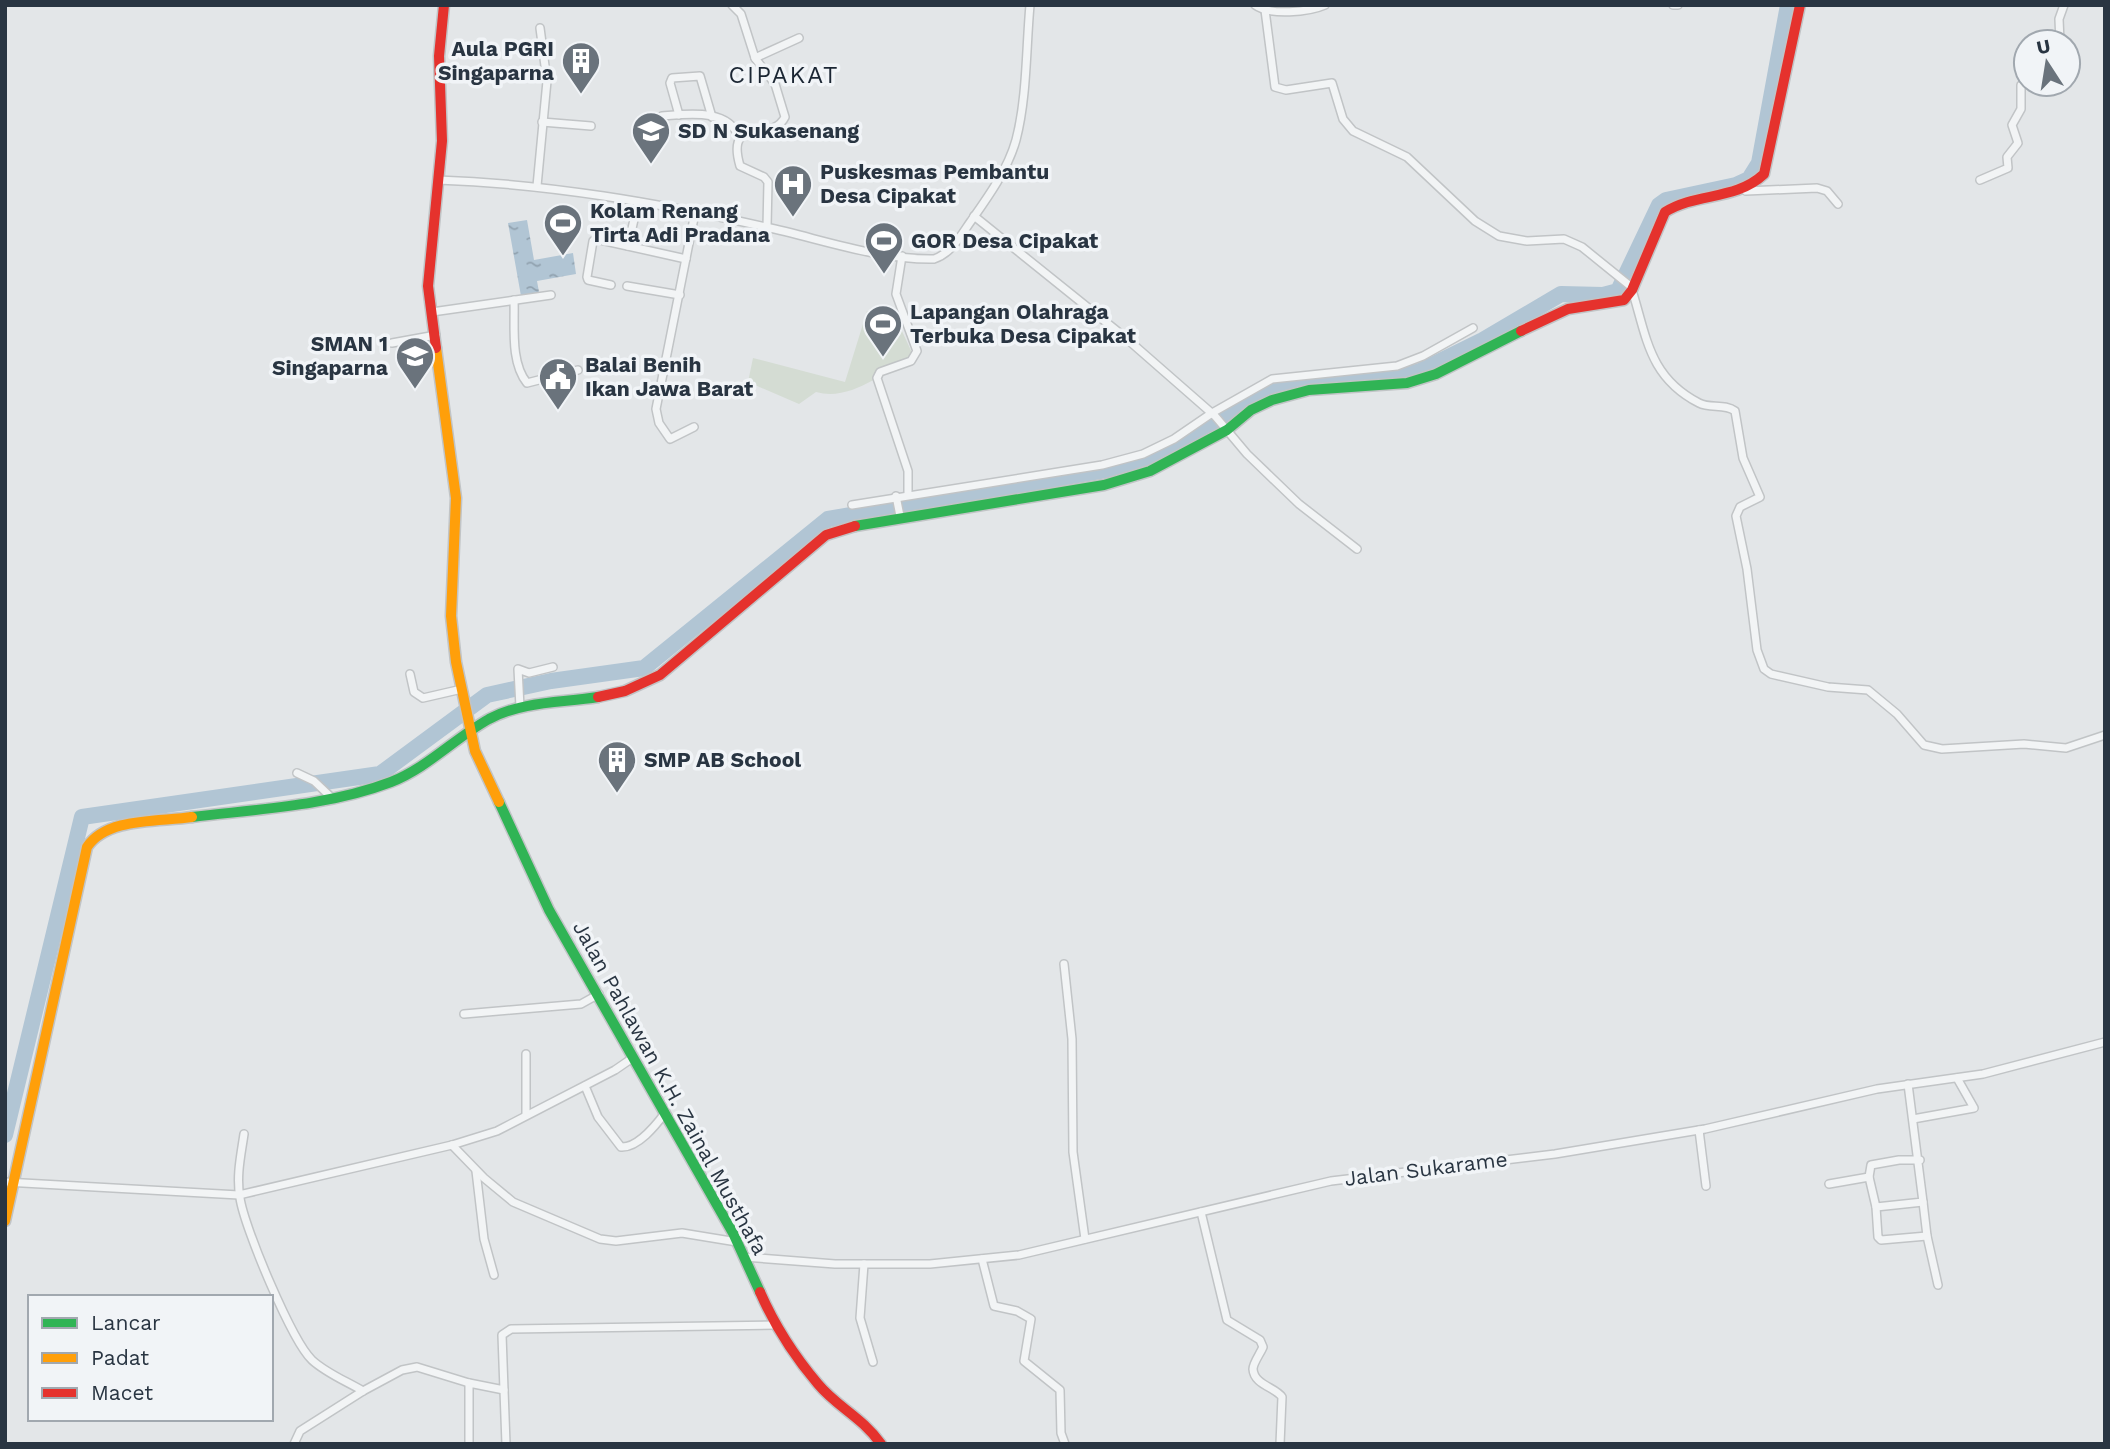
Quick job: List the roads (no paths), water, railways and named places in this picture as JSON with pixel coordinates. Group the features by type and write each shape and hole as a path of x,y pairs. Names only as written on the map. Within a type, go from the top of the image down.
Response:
{"street":[{"name":"Jalan Pahlawan K.H. Zainal Musthafa","path":"444,5 440,33 442,142 428,256 432,312 456,498 451,617 462,692 483,771 549,910 599,994 631,1059 738,1242 776,1325 819,1386 867,1424 881,1444"},
{"path":"732,5 741,14 755,58 775,84 785,117 778,126 739,138"},
{"path":"438,180 537,186 695,212 858,249 929,259 943,256 974,216 1000,175 1015,141 1030,5"},
{"path":"1255,5 1265,10 1315,9 1325,5"},
{"path":"1746,191 1758,181 1768,164 1800,5"},
{"path":"2059,28 2059,19 2064,5"},
{"path":"1265,10 1275,87 1286,90 1332,83 1343,119 1353,131 1407,157 1475,221 1499,236 1527,241 1564,239 1582,247 1627,285 1648,349 1667,377 1699,403 1728,407 1735,411 1743,458 1760,497 1740,507 1735,516 1747,569 1758,650 1764,669 1771,674 1828,687 1868,690 1897,714 1924,745 1942,750 2024,744 2066,748 2105,735"},
{"path":"537,186 547,70 540,28"},
{"path":"755,58 799,38"},
{"path":"679,115 670,83 672,78 700,76 712,117"},
{"path":"1980,180 2008,168 2007,157 2018,143 2012,125 2021,109 2021,98"},
{"path":"662,116 712,117 729,123 739,138"},
{"path":"542,122 591,126"},
{"path":"739,138 736,148 740,166 764,177 768,183 767,227"},
{"path":"5,1221 9,1182 87,847 95,835 108,828 329,795 408,774 470,727 520,708 613,696 638,689 660,675 826,535 840,529 900,514 1104,485 1150,471 1226,428 1251,410 1287,395 1309,390 1396,385 1436,374 1547,317 1568,309 1617,303 1637,273 1665,212 1676,205 1746,191 1817,188 1827,191 1838,204"},
{"path":"628,246 638,202"},
{"path":"694,427 670,439 659,423 656,410 695,212"},
{"path":"974,216 1127,339 1213,415 1247,454 1299,504 1357,548"},
{"path":"611,285 588,280 587,277 593,241 596,239 686,258"},
{"path":"902,256 896,294 916,351 911,361 880,372 877,378 908,471 908,494"},
{"path":"627,286 680,295"},
{"path":"432,312 551,295"},
{"path":"514,300 515,350 521,376 527,383 578,370"},
{"path":"852,505 1102,465 1143,454 1174,439 1272,379 1397,366 1423,356 1473,328"},
{"path":"392,344 436,335"},
{"path":"897,497 900,514"},
{"path":"520,708 518,669 528,673 553,667"},
{"path":"410,674 414,692 423,698 462,692"},
{"path":"297,773 314,781 329,795"},
{"path":"1064,964 1072,1039 1073,1153 1084,1239"},
{"path":"464,1014 581,1004 599,994"},
{"name":"Jalan Sukarame","path":"744,1257 864,1264 930,1264 1020,1255 1331,1181 1555,1154 1699,1130 1877,1089 1983,1074 2105,1042"},
{"path":"526,1054 526,1115"},
{"path":"9,1182 239,1195 452,1145 497,1130 585,1086 631,1059"},
{"path":"1913,1119 1974,1108 1957,1078"},
{"path":"1909,1084 1927,1236 1938,1285"},
{"path":"585,1086 598,1117 621,1147 630,1146 665,1113"},
{"path":"1699,1130 1706,1186"},
{"path":"244,1133 239,1155 239,1195 244,1220 260,1260 303,1349 321,1367 363,1391"},
{"path":"452,1145 513,1202 600,1239 615,1241 682,1233 738,1242"},
{"path":"1920,1160 1874,1163 1869,1177 1876,1207 1878,1237 1881,1240 1927,1236"},
{"path":"476,1170 485,1238 494,1275"},
{"path":"1829,1184 1869,1177"},
{"path":"1876,1207 1923,1202"},
{"path":"1201,1212 1227,1320 1260,1340 1262,1351 1253,1370 1258,1380 1282,1397 1280,1444"},
{"path":"982,1259 994,1306 1017,1311 1031,1319 1024,1361 1060,1390 1061,1433 1065,1444"},
{"path":"864,1264 860,1318 873,1362"},
{"path":"506,1444 502,1335 511,1329 776,1325"},
{"path":"294,1444 300,1430 402,1370 417,1367 469,1383 504,1390"},
{"path":"469,1383 469,1444"}],"water":[{"name":"Kolam Renang Tirta Adi Pradana","path":"527,220 534,260 573,253 576,274 537,281 539,292 521,296 508,223"}],"waterway":[{"path":"5,1135 82,817 380,774 487,695 551,681 644,668 828,519 1151,462 1276,386 1297,381 1402,376 1420,371 1483,340 1561,294 1603,295 1618,291 1659,205 1666,200 1736,185 1749,179 1759,163 1788,5"}],"place":[{"name":"Aula PGRI Singaparna","path":"581,95"},
{"name":"SD N Sukasenang","path":"651,165"},
{"name":"Puskesmas Pembantu Desa Cipakat","path":"793,218"},
{"name":"Kolam Renang Tirta Adi Pradana","path":"563,257"},
{"name":"GOR Desa Cipakat","path":"884,275"},
{"name":"Lapangan Olahraga Terbuka Desa Cipakat","path":"883,358"},
{"name":"SMAN 1 Singaparna","path":"415,390"},
{"name":"Balai Benih Ikan Jawa Barat","path":"558,411"},
{"name":"SMP AB School","path":"617,794"}],"district":[{"name":"CIPAKAT","path":"784,75"}]}
